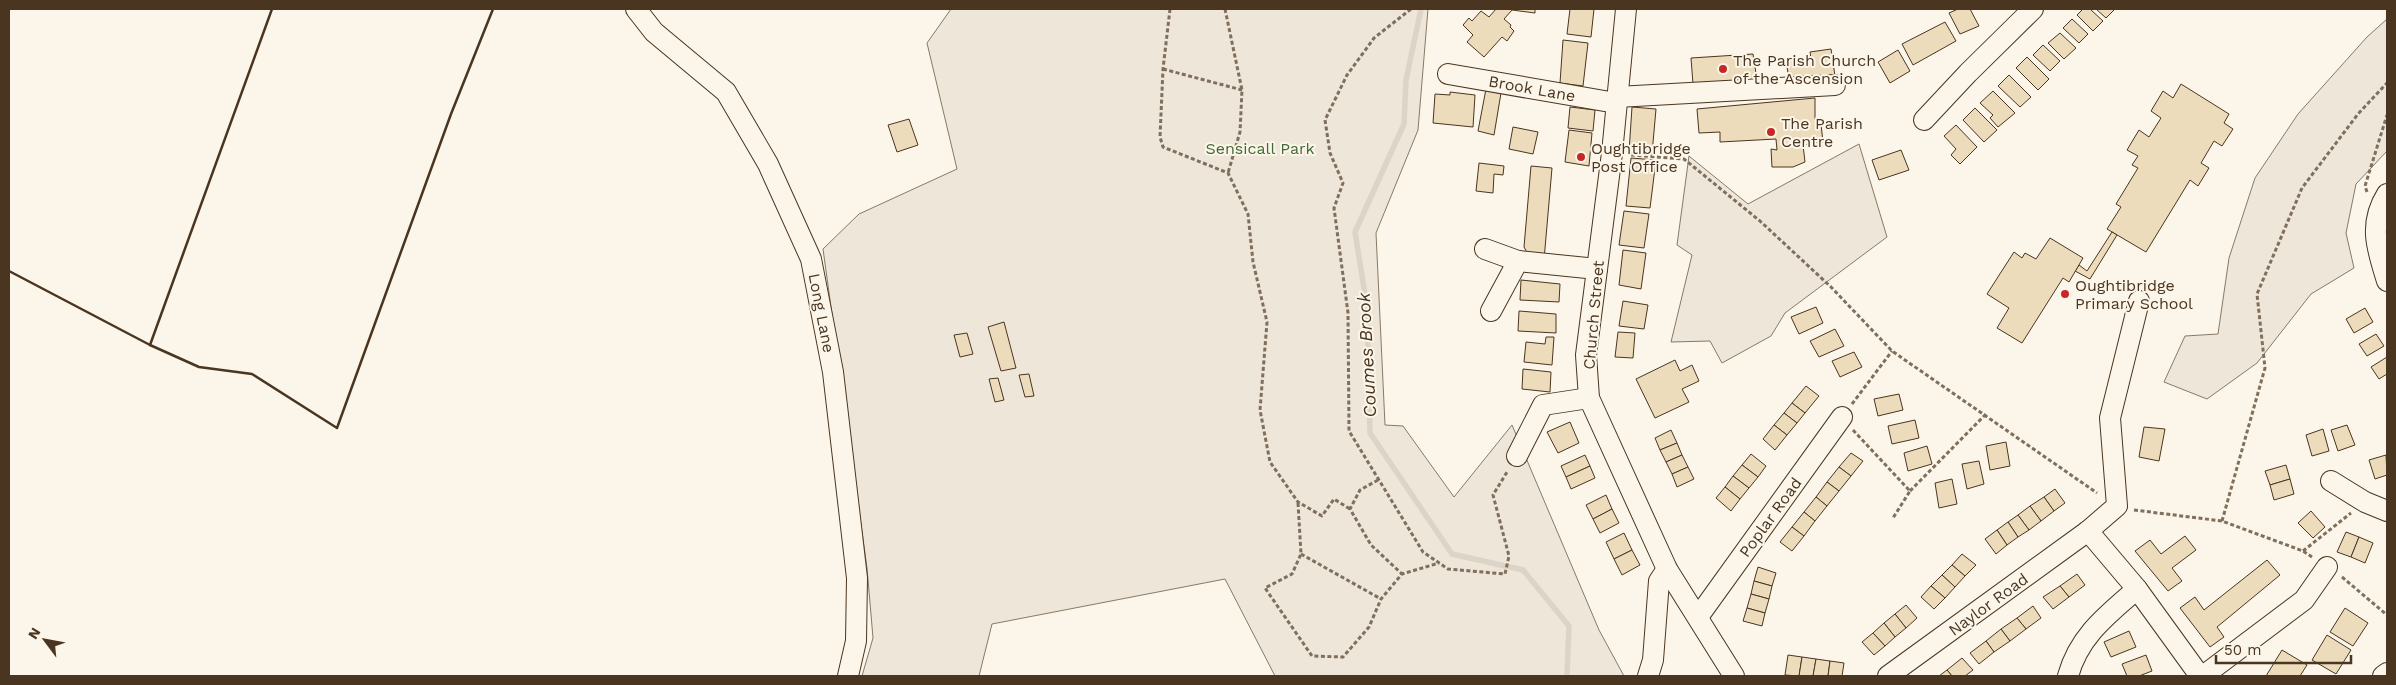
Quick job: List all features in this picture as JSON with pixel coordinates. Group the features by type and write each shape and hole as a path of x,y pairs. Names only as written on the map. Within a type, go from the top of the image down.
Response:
{"street":[{"name":"Long Lane","path":"636,9 654,32 726,92 768,164 812,259 833,372 857,578 856,641 848,676"},
{"name":"Church Street","path":"1626,9 1612,153 1586,356 1589,398 1667,569 1734,676"},
{"path":"1924,120 1968,72 2033,9"},
{"name":"Brook Lane","path":"1448,74 1617,100 1835,85"},
{"path":"2387,194 2375,218 2376,247 2387,281"},
{"path":"1485,249 1518,261 1597,269"},
{"path":"1491,311 1518,261"},
{"path":"2117,506 2110,418 2139,301"},
{"path":"1516,456 1543,405 1589,398"},
{"name":"Poplar Road","path":"1698,617 1842,417"},
{"path":"2331,481 2365,502 2387,511"},
{"name":"Naylor Road","path":"1888,676 2088,531 2117,506"},
{"path":"2088,531 2137,589 2202,676 2304,600 2327,567"},
{"path":"1648,676 1653,660 1659,581 1667,569"},
{"path":"2068,676 2083,639 2137,589"},
{"path":"2382,676 2387,672"}],"path":[{"path":"1170,9 1160,137 1163,148 1228,173"},
{"path":"1226,9 1242,90 1240,132 1228,173 1248,214 1253,262 1267,322 1260,410 1270,462 1298,502 1322,516 1334,499 1350,509 1371,545 1402,574"},
{"path":"1410,9 1374,38 1348,75 1325,120 1330,153 1343,183 1334,208 1348,314 1349,431 1423,552 1448,569 1505,574 1509,556 1493,496 1516,456"},
{"path":"1164,70 1242,90"},
{"path":"2222,521 2265,368 2257,294 2302,188 2358,114 2387,84"},
{"path":"2375,218 2365,186 2387,115"},
{"path":"1612,153 1684,159 1774,234 1831,286 1892,351 2117,506 2127,510 2222,521 2302,551 2348,580 2387,616"},
{"path":"1892,351 1842,417 1910,491"},
{"path":"1894,518 1910,491 1986,414"},
{"path":"1350,509 1360,490 1378,480"},
{"path":"1298,502 1301,554 1292,574 1265,588 1312,656 1343,657 1369,627 1381,599 1402,574 1439,563"},
{"path":"2302,551 2365,502"},
{"path":"1301,554 1381,599"}],"green space":[{"name":"Sensicall Park","path":"951,9 1428,9 1418,130 1376,233 1385,425 1403,426 1454,497 1512,425 1599,630 1624,676 1275,676 1225,579 992,624 979,676 862,676 873,638 867,568 823,249 859,214 957,169 927,43"},
{"path":"2387,19 2387,151 2356,184 2346,233 2354,268 2311,294 2257,363 2207,399 2164,382 2185,336 2218,334 2229,258 2255,178 2298,114 2367,37"},
{"path":"1859,144 1887,237 1785,313 1771,336 1722,363 1710,341 1671,342 1692,255 1677,245 1689,156 1748,204"}],"building":[{"path":"1496,9 1535,9 1535,13 1512,10 1504,19 1511,25 1510,27 1514,31 1507,41 1502,37 1484,57 1467,42 1473,35 1463,25 1469,18 1472,21 1481,11 1489,17"},
{"path":"1570,9 1594,9 1591,37 1567,34"},
{"path":"1958,9 1970,9 1979,26 1960,34 1949,13"},
{"path":"2083,9 2090,9 2103,21 2093,31 2077,15"},
{"path":"2096,9 2115,9 2106,18"},
{"path":"2072,19 2088,34 2079,43 2063,28"},
{"path":"1945,22 1956,41 1913,65 1902,44"},
{"path":"2060,33 2076,48 2064,59 2048,43"},
{"path":"1563,40 1588,43 1583,86 1560,83"},
{"path":"2043,45 2060,61 2050,71 2033,55"},
{"path":"1831,49 1835,76 1789,80 1786,60 1811,59 1810,52"},
{"path":"1898,50 1910,71 1890,83 1878,62"},
{"name":"The Parish Church of the Ascension","path":"1753,54 1757,80 1693,84 1691,58"},
{"path":"2027,57 2049,79 2038,90 2016,68"},
{"path":"2009,75 2031,97 2020,107 1998,86"},
{"path":"2181,84 2229,114 2224,123 2233,129 2222,146 2214,141 2201,163 2209,168 2198,186 2190,180 2146,252 2107,229 2121,207 2116,204 2138,168 2132,165 2138,156 2127,150 2139,130 2149,137 2161,118 2151,111 2163,91 2173,98"},
{"path":"1486,89 1501,93 1494,135 1478,131"},
{"path":"1993,91 2015,113 1998,127 1990,118 1993,115 1980,103"},
{"path":"1450,92 1475,95 1473,127 1433,123 1435,94 1450,95"},
{"name":"The Parish Centre","path":"1815,98 1815,119 1821,124 1823,142 1803,145 1805,162 1793,167 1772,167 1771,149 1777,150 1776,139 1720,142 1720,132 1699,133 1697,109"},
{"path":"1570,107 1595,110 1593,131 1568,128"},
{"path":"1632,107 1656,109 1652,154 1629,152"},
{"path":"1975,108 1997,130 1984,142 1963,120"},
{"path":"909,119 918,145 897,152 888,125"},
{"path":"1956,125 1977,147 1960,164 1951,155 1956,149 1944,136"},
{"path":"1513,127 1538,132 1533,154 1509,149"},
{"path":"1569,130 1592,133 1589,166 1565,162"},
{"path":"1901,150 1909,170 1879,180 1872,160"},
{"path":"1631,158 1656,160 1650,208 1626,206"},
{"path":"1479,163 1504,166 1503,175 1494,174 1493,193 1476,191"},
{"path":"1531,166 1552,168 1544,260 1530,258 1524,247"},
{"path":"1624,211 1649,214 1644,248 1619,245"},
{"path":"2112,232 2117,235 2090,279 2075,271 2079,265 2087,271"},
{"path":"2050,238 2083,258 2069,282 2063,278 2022,343 1997,328 2009,308 1987,294 2014,252 2022,258 2025,253 2036,259"},
{"path":"1623,250 1646,253 1641,289 1619,285"},
{"path":"1521,280 1560,284 1559,302 1520,300"},
{"path":"1623,301 1648,305 1644,329 1619,326"},
{"path":"1816,307 1823,323 1799,334 1791,317"},
{"path":"2365,308 2373,322 2354,333 2346,319"},
{"path":"1519,311 1556,314 1556,333 1518,331"},
{"path":"1004,322 1016,368 1001,371 988,327"},
{"path":"1835,329 1844,346 1819,357 1810,341"},
{"path":"1618,332 1635,333 1633,358 1615,357"},
{"path":"967,333 973,354 960,357 954,335"},
{"path":"2376,334 2384,346 2367,356 2359,344"},
{"path":"1546,337 1554,337 1552,365 1524,362 1526,342 1545,344"},
{"path":"1854,352 1862,367 1840,377 1832,361"},
{"path":"2387,357 2387,374 2379,379 2371,367"},
{"path":"1675,360 1680,371 1692,365 1699,381 1682,389 1689,402 1655,418 1636,379"},
{"path":"1523,369 1551,372 1550,392 1522,389"},
{"path":"1029,374 1034,396 1025,397 1019,375"},
{"path":"998,378 1004,400 995,402 989,379"},
{"path":"1806,386 1819,396 1805,413 1792,403"},
{"path":"1899,394 1903,410 1878,416 1874,399"},
{"path":"1792,403 1805,413 1797,423 1784,413"},
{"path":"1784,413 1797,423 1787,435 1774,425"},
{"path":"1915,420 1919,438 1892,444 1888,426"},
{"path":"1570,422 1579,443 1558,453 1547,432"},
{"path":"1774,425 1787,435 1775,450 1763,439"},
{"path":"2347,425 2355,445 2338,451 2331,430"},
{"path":"2144,427 2165,429 2159,461 2139,457"},
{"path":"2323,429 2329,451 2312,456 2306,435"},
{"path":"1671,430 1677,443 1660,450 1655,438"},
{"path":"2006,442 2010,466 1990,470 1986,446"},
{"path":"1677,443 1682,455 1666,462 1660,450"},
{"path":"1927,446 1932,464 1908,471 1904,453"},
{"path":"1851,453 1863,461 1851,476 1839,467"},
{"path":"1751,454 1766,466 1758,477 1742,465"},
{"path":"1585,455 1590,466 1566,477 1561,466"},
{"path":"1682,455 1688,467 1672,474 1666,462"},
{"path":"2386,455 2387,475 2375,479 2369,460"},
{"path":"1979,461 1984,484 1967,489 1962,464"},
{"path":"1742,465 1758,477 1749,488 1733,476"},
{"path":"2286,465 2290,479 2270,485 2265,471"},
{"path":"1590,466 1595,478 1571,489 1566,477"},
{"path":"1688,467 1694,479 1677,487 1672,474"},
{"path":"1839,467 1851,476 1839,491 1827,482"},
{"path":"1733,476 1749,488 1740,499 1725,487"},
{"path":"1952,479 1957,504 1939,508 1935,483"},
{"path":"2290,479 2294,494 2274,500 2270,485"},
{"path":"1827,482 1839,491 1827,506 1816,497"},
{"path":"1725,487 1740,499 1731,511 1716,498"},
{"path":"2055,489 2065,503 2054,511 2044,497"},
{"path":"1606,495 1612,509 1593,519 1586,505"},
{"path":"1816,497 1827,506 1815,521 1804,512"},
{"path":"2044,497 2054,511 2041,521 2030,506"},
{"path":"2030,506 2041,521 2029,530 2018,515"},
{"path":"1612,509 1619,523 1600,533 1593,519"},
{"path":"2311,511 2325,527 2313,538 2298,523"},
{"path":"1804,512 1815,521 1804,536 1792,527"},
{"path":"2018,515 2029,530 2018,537 2008,522"},
{"path":"2008,522 2018,537 2007,545 1997,530"},
{"path":"1792,527 1804,536 1792,551 1780,542"},
{"path":"1997,530 2007,545 1996,554 1985,539"},
{"path":"2346,532 2359,537 2351,557 2337,552"},
{"path":"1624,533 1632,550 1614,559 1606,542"},
{"path":"2185,536 2196,550 2172,568 2182,581 2168,591 2135,551 2150,540 2161,554"},
{"path":"2359,537 2373,543 2365,563 2351,557"},
{"path":"1632,550 1640,565 1622,575 1614,559"},
{"path":"1962,554 1976,565 1965,576 1952,565"},
{"path":"2267,560 2280,575 2217,627 2224,637 2210,647 2180,608 2195,597 2204,610"},
{"path":"1952,565 1965,576 1955,587 1942,575"},
{"path":"1758,567 1776,573 1772,586 1754,581"},
{"path":"2077,574 2085,585 2069,597 2060,586"},
{"path":"1942,575 1955,587 1945,598 1931,586"},
{"path":"1754,581 1772,586 1769,599 1751,594"},
{"path":"1931,586 1945,598 1934,609 1921,597"},
{"path":"2060,586 2069,597 2053,609 2043,597"},
{"path":"1751,594 1769,599 1765,613 1747,608"},
{"path":"1906,605 1917,618 1906,628 1895,614"},
{"path":"2033,606 2041,618 2026,629 2017,618"},
{"path":"1747,608 1765,613 1762,626 1743,621"},
{"path":"2345,608 2368,623 2353,646 2330,632"},
{"path":"1895,614 1906,628 1895,637 1884,623"},
{"path":"2017,618 2026,629 2010,641 2001,629"},
{"path":"1884,623 1895,637 1885,646 1873,633"},
{"path":"2001,629 2010,641 1994,652 1986,641"},
{"path":"2129,631 2136,647 2111,657 2104,642"},
{"path":"1873,633 1885,646 1874,655 1862,642"},
{"path":"2327,635 2351,650 2336,674 2312,660"},
{"path":"1986,641 1994,652 1979,664 1970,653"},
{"path":"2282,650 2307,665 2300,676 2266,676"},
{"path":"1788,655 1802,657 1799,676 1785,675"},
{"path":"2146,655 2152,671 2139,676 2127,676 2122,664"},
{"path":"1802,657 1816,659 1813,676 1799,676"},
{"path":"1962,658 1973,670 1965,676 1952,676 1947,670"},
{"path":"1816,659 1830,661 1828,676 1813,676"},
{"path":"1830,661 1844,663 1842,676 1828,676"},
{"path":"1947,670 1952,676 1939,676"}],"waterway":[{"name":"Coumes Brook","path":"1421,9 1406,80 1404,124 1355,232 1367,307 1370,433 1452,554 1523,570 1569,626 1567,676"}],"wall":[{"path":"150,345 272,9"},
{"path":"9,271 150,345 199,367 252,374 337,428 451,114 493,9"}],"place":[{"name":"The Parish Church of the Ascension","path":"1723,69"},
{"name":"The Parish Centre","path":"1771,132"},
{"name":"Oughtibridge Post Office","path":"1581,157"},
{"name":"Oughtibridge Primary School","path":"2065,294"}]}
